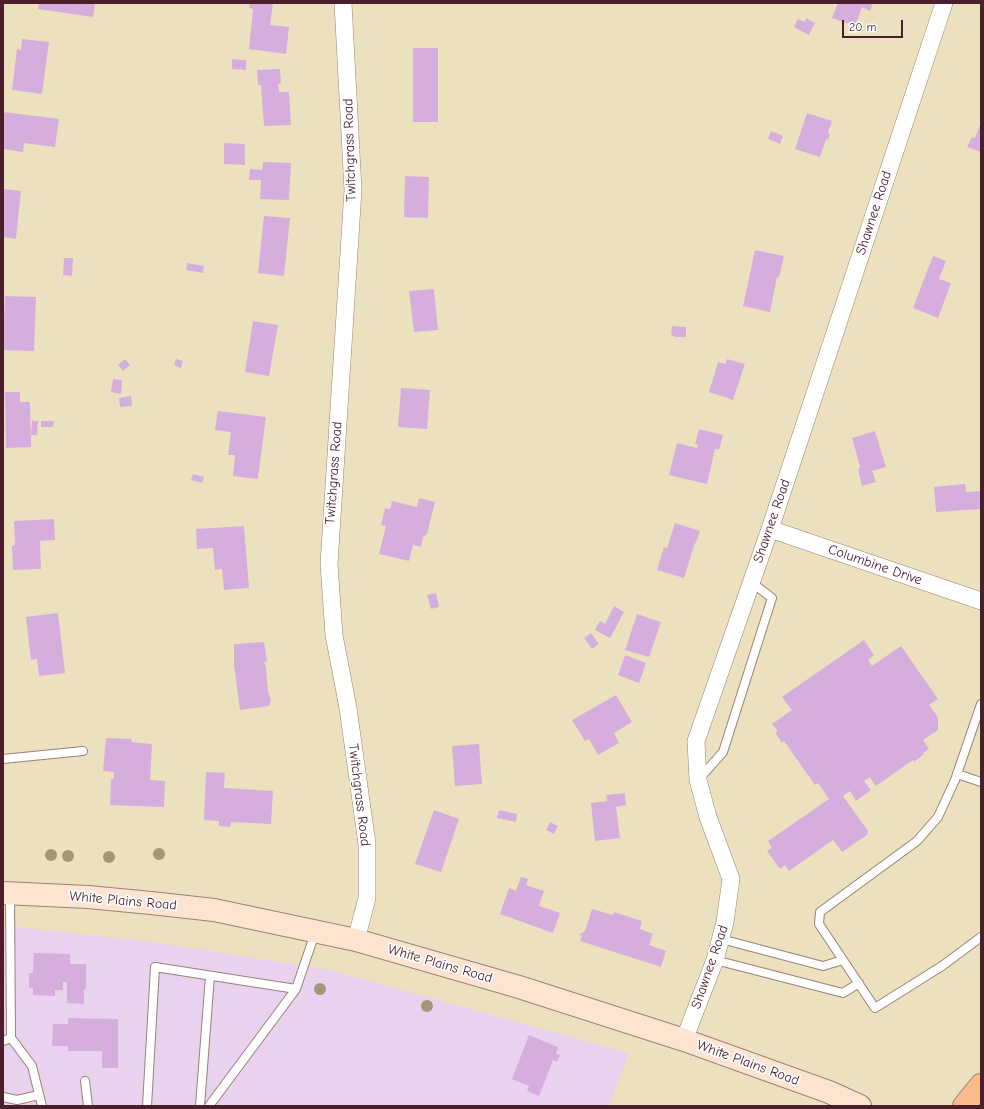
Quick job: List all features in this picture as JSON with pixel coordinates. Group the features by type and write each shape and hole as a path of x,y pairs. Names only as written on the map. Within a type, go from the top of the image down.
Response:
{"highway":[{"path":"964,1106 981,1085"}],"main road":[{"name":"White Plains Road","path":"7,893 88,897 214,910 356,940 518,987 684,1040 829,1092 860,1106"}],"street":[{"name":"Twitchgrass Road","path":"343,3 353,190 328,564 334,635 348,708 366,844 367,898 356,940"},
{"name":"Shawnee Road","path":"684,1040 715,960 726,922 731,879 708,817 698,780 696,741 770,529 944,3"},
{"name":"Columbine Drive","path":"770,529 981,601"}],"lane":[{"path":"698,780 723,752 772,598 751,582"},
{"path":"981,704 957,774 938,817 917,841 820,912 819,924 875,1008 942,966 981,937"},
{"path":"3,759 83,751"},
{"path":"957,774 981,782"},
{"path":"7,893 7,1040 32,1066 42,1106"},
{"path":"208,1106 296,989 316,931"},
{"path":"721,938 823,966 843,960"},
{"path":"715,960 843,993 859,983"},
{"path":"147,1106 155,967 296,989"},
{"path":"200,1106 210,976"},
{"path":"85,1082 88,1106"},
{"path":"3,1097 17,1100 39,1096"}],"shaded area":[{"path":"3,926 154,942 330,970 629,1053 609,1106 3,1106"}],"building":[{"path":"39,3 95,3 93,17 38,9"},
{"path":"250,3 273,3 270,25 289,27 286,54 249,49 253,9 249,8"},
{"path":"838,3 873,3 870,11 862,7 855,26 832,18"},
{"path":"806,18 815,23 809,35 794,27 798,19 805,22"},
{"path":"22,39 49,42 42,94 12,90 17,49 21,50"},
{"path":"413,48 438,48 438,122 413,122"},
{"path":"232,59 246,60 246,70 232,69"},
{"path":"280,69 281,83 278,84 279,92 289,92 291,125 264,126 261,85 258,85 257,70"},
{"path":"3,112 59,119 55,147 24,143 23,152 3,149"},
{"path":"807,113 832,121 828,132 830,134 828,140 826,139 820,157 795,149"},
{"path":"981,122 981,152 967,147 972,137 975,138"},
{"path":"771,131 783,136 780,144 768,139"},
{"path":"224,143 245,144 245,165 224,164"},
{"path":"263,162 291,163 289,200 260,199 261,180 249,180 250,169 262,170"},
{"path":"405,176 429,177 428,218 404,217"},
{"path":"3,189 21,191 16,239 3,237"},
{"path":"264,216 290,218 284,276 258,273"},
{"path":"755,250 784,256 779,277 777,277 770,312 743,306"},
{"path":"933,256 946,261 939,279 951,283 938,318 913,308"},
{"path":"64,258 73,258 72,276 63,275"},
{"path":"187,263 204,266 203,273 186,270"},
{"path":"434,289 438,330 414,332 409,291"},
{"path":"5,296 36,297 34,351 3,350"},
{"path":"253,321 278,325 269,376 245,372"},
{"path":"672,326 686,327 686,337 676,337 671,335"},
{"path":"125,359 130,365 123,371 118,365"},
{"path":"176,359 183,361 181,368 174,365"},
{"path":"727,359 745,364 733,400 709,392 718,362 725,364"},
{"path":"113,379 122,380 121,394 111,392"},
{"path":"401,388 430,390 427,429 398,427"},
{"path":"5,392 20,392 20,402 30,402 31,447 6,448"},
{"path":"131,396 132,406 120,407 119,398"},
{"path":"218,411 266,417 258,478 233,476 235,455 228,455 231,432 215,430"},
{"path":"32,421 38,421 37,435 31,435"},
{"path":"41,421 54,421 53,427 41,427"},
{"path":"699,429 723,435 719,450 715,449 707,484 669,475 677,443 697,448 698,445 695,444"},
{"path":"875,431 886,467 872,471 876,482 862,486 858,470 860,467 852,438"},
{"path":"193,474 204,477 202,483 191,480"},
{"path":"965,484 966,492 981,491 981,509 936,512 934,487"},
{"path":"419,498 435,502 427,534 423,537 421,547 413,545 409,561 379,554 386,526 381,525 385,508 390,509 392,501 417,507"},
{"path":"54,519 55,540 40,541 41,569 13,570 12,546 15,545 14,521"},
{"path":"675,523 700,531 684,578 657,570 664,547 667,548"},
{"path":"244,526 249,588 224,590 222,569 215,570 213,548 197,549 196,529"},
{"path":"436,593 439,607 431,609 427,595"},
{"path":"614,606 624,612 610,638 595,630 600,621 605,624"},
{"path":"58,613 65,673 39,676 37,659 31,660 26,617"},
{"path":"637,614 661,622 649,657 625,650"},
{"path":"591,633 599,644 592,649 584,638"},
{"path":"864,640 874,655 868,660 872,666 901,646 938,699 929,705 938,717 938,730 923,740 929,749 914,762 913,760 876,786 870,777 864,781 871,790 856,801 850,791 843,796 868,831 867,835 842,852 833,840 789,871 785,865 780,869 767,851 772,848 768,841 829,799 818,783 815,785 784,741 782,743 776,734 777,730 772,724 792,710 782,697"},
{"path":"264,642 267,661 264,663 266,667 268,691 271,700 269,706 240,710 234,665 234,644"},
{"path":"625,655 646,663 639,683 618,675"},
{"path":"616,695 632,722 614,733 619,743 598,755 589,739 585,741 572,720"},
{"path":"106,738 132,739 131,742 152,744 150,780 165,781 164,807 110,805 111,779 114,779 114,772 103,771"},
{"path":"479,744 482,784 455,786 452,746"},
{"path":"206,772 225,773 224,788 273,791 271,824 231,822 230,827 219,826 219,821 204,820"},
{"path":"625,793 626,805 616,807 620,838 595,841 591,803 607,801 606,795"},
{"path":"434,810 459,819 441,872 415,864"},
{"path":"499,810 517,814 516,822 497,818"},
{"path":"550,822 558,826 554,834 546,830"},
{"path":"521,877 528,879 526,885 544,891 539,906 560,913 553,933 500,914 509,888 516,891"},
{"path":"592,909 613,915 614,912 642,921 640,929 653,934 649,945 666,951 661,967 580,941 582,936 579,935 585,931"},
{"path":"34,953 70,954 70,964 86,964 86,989 84,989 84,1004 67,1003 67,982 63,982 63,990 55,990 55,996 33,995 33,988 29,988 29,973 33,973"},
{"path":"68,1018 118,1019 118,1068 102,1068 102,1051 68,1051 68,1046 52,1046 53,1024 68,1024"},
{"path":"529,1035 558,1047 556,1054 560,1055 557,1062 553,1060 539,1096 527,1091 529,1086 512,1079"}]}
